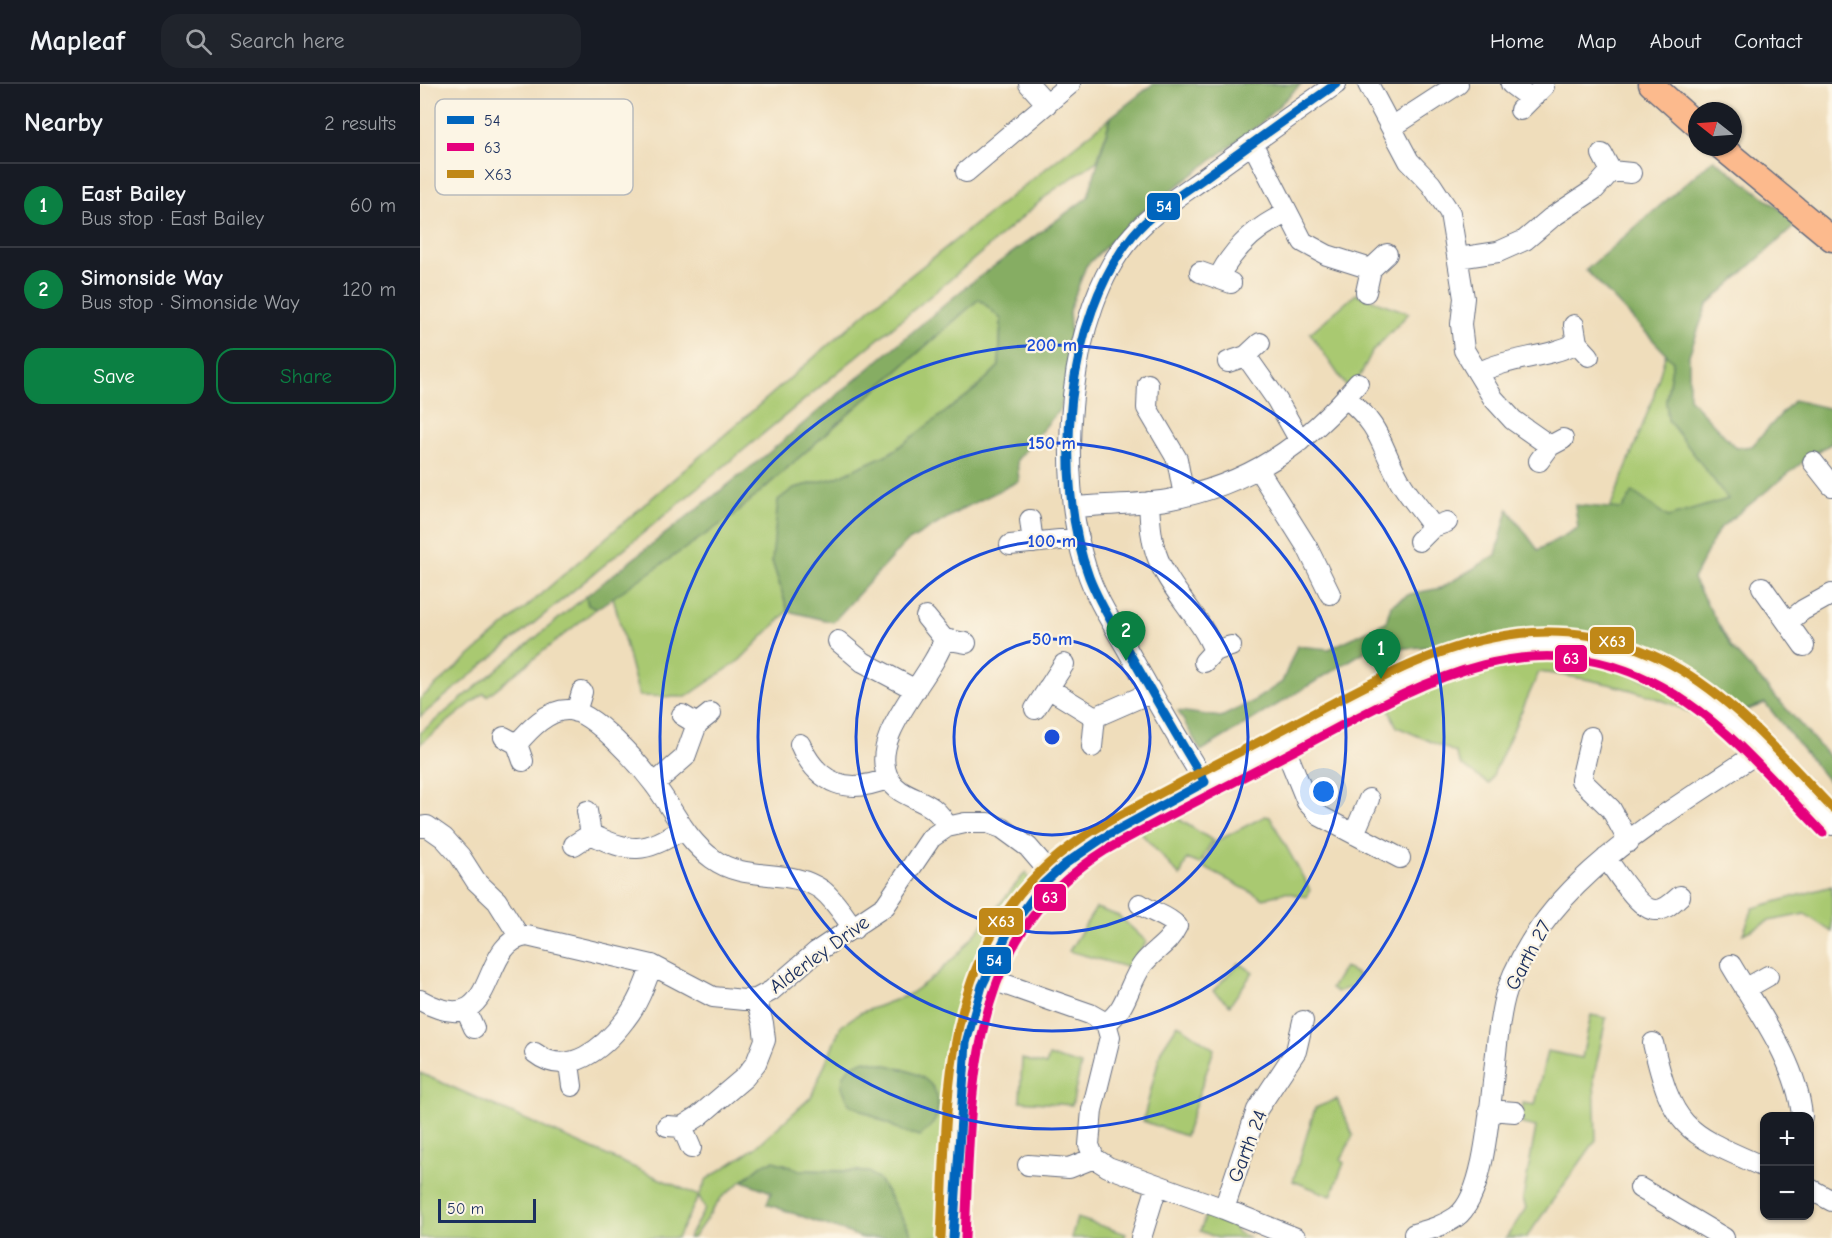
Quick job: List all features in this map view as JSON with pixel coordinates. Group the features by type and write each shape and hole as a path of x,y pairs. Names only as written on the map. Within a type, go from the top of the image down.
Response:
{"main road":[{"path":"1651,84 1688,117"},
{"path":"1732,156 1832,239"}],"street":[{"path":"1029,84 1047,104"},
{"path":"966,172 1070,84"},
{"path":"1205,782 1150,693 1098,597 1086,568 1075,507 1071,433 1074,387 1082,342 1100,282 1133,234 1172,201 1336,84"},
{"path":"1368,84 1409,161 1431,184 1450,213 1464,298 1461,324 1464,350 1493,398 1513,420 1551,449"},
{"path":"1392,128 1458,84"},
{"path":"1511,84 1531,98"},
{"path":"1252,143 1303,242 1314,250 1371,269"},
{"path":"1458,258 1498,252 1525,240 1551,218 1595,189 1615,166"},
{"path":"1216,277 1231,254 1253,234 1288,213"},
{"path":"1366,292 1371,269 1387,255"},
{"path":"1478,373 1498,363 1562,351 1580,341"},
{"path":"1245,354 1277,400 1300,441"},
{"path":"1075,507 1149,502 1184,496 1232,483 1300,441 1334,412 1358,383"},
{"path":"1148,384 1138,410 1177,459 1184,496"},
{"path":"1346,398 1361,410 1378,431 1402,485 1440,525 1419,541"},
{"path":"1813,462 1823,485"},
{"path":"1258,469 1307,547 1312,577 1330,594"},
{"path":"1149,502 1150,533 1157,556 1172,584 1207,632 1216,653"},
{"path":"1030,520 1033,543"},
{"path":"1010,545 1079,538"},
{"path":"1762,587 1804,646"},
{"path":"1788,622 1803,610 1832,594"},
{"path":"926,617 944,639 966,643"},
{"path":"944,639 931,670 891,731 884,756 889,778 900,790 941,812 947,827 965,823 988,823 1002,828 1028,848 1053,876"},
{"path":"838,641 868,655 916,690"},
{"path":"953,1238 966,1043 984,977 1014,920 1053,876 1088,847 1205,782 1442,662 1504,646 1542,644 1581,647 1619,656 1659,672 1698,697 1742,732 1832,825"},
{"path":"1035,709 1064,664"},
{"path":"1048,688 1095,717"},
{"path":"576,712 582,692"},
{"path":"1095,717 1150,693"},
{"path":"515,747 542,719 567,710 576,712 592,721 624,750 654,784 682,829 714,860 727,867 755,875 798,881 822,890 854,928"},
{"path":"1092,747 1095,717"},
{"path":"654,784 686,757 697,718"},
{"path":"1593,738 1581,780 1611,809 1629,842"},
{"path":"1283,743 1307,802 1320,816 1400,858"},
{"path":"800,744 802,768 828,778 849,786 867,787 889,778"},
{"name":"Garth 27","path":"1414,1234 1438,1227 1458,1216 1469,1201 1477,1184 1501,1014 1518,964 1550,914 1606,858 1760,751"},
{"path":"1354,834 1369,799"},
{"path":"587,811 591,834"},
{"path":"420,1000 453,1011 466,1010 483,993 500,957 508,945 519,936 497,901 476,881 460,856 425,820"},
{"name":"Alderley Drive","path":"519,936 546,938 567,946 652,965 713,997 727,1000 756,999 771,991 816,952 885,906 931,837 947,827"},
{"path":"591,834 618,847 632,849 653,844 682,829"},
{"path":"574,845 591,834"},
{"path":"1606,858 1643,907 1655,910 1667,907 1680,896"},
{"path":"1106,1023 1116,1016 1126,1002 1143,965 1170,940 1177,926 1171,919 1150,912 1140,904"},
{"path":"535,1053 544,1060 556,1064 569,1064 600,1047 626,1020 652,965"},
{"path":"1731,965 1779,1048 1796,1088 1801,1112"},
{"path":"1745,989 1768,976"},
{"path":"984,977 1090,1014 1106,1023 1110,1037 1092,1110 1089,1144 1094,1158 1070,1168 1028,1165"},
{"path":"691,1148 674,1127 745,1077 756,1063 765,1040 756,999"},
{"path":"466,1010 474,1028"},
{"name":"Garth 24","path":"1224,1209 1257,1110 1296,1050 1303,1021"},
{"path":"1653,1043 1653,1082 1696,1135 1762,1166"},
{"path":"569,1064 572,1086"},
{"path":"1489,1110 1515,1112"},
{"name":"Garth 24","path":"1094,1158 1108,1167 1296,1238"},
{"path":"1141,1238 1157,1186"},
{"path":"1649,1186 1724,1238"},
{"path":"1814,1192 1832,1201"}],"green space":[{"path":"1153,84 1301,84 1259,125 1137,216 1086,266 1069,311 1072,355 1061,408 1017,460 1019,481 962,509 904,544 833,622 788,611 772,561 778,500 794,488 835,478 892,452 977,388 999,366 1001,319 979,299 734,515 596,609 588,605 586,596 766,455 967,286 1088,197 1111,117"},
{"path":"1111,117 1097,161 1051,192 952,278 420,717 420,699 886,295"},
{"path":"1714,159 1798,223 1707,305 1689,355 1689,398 1736,448 1752,446 1794,400 1832,409 1832,443 1809,457 1719,529 1693,579 1732,648 1832,760 1832,786 1765,703 1728,718 1653,658 1589,639 1513,635 1465,645 1367,650 1201,751 1178,711 1221,717 1252,702 1282,682 1297,646 1329,649 1386,622 1391,605 1410,594 1441,588 1496,555 1508,509 1538,550 1578,528 1575,505 1622,509 1633,492 1668,517 1728,499 1668,420 1666,401 1673,361 1586,270"},
{"path":"1356,294 1409,313 1372,352 1360,376 1346,386 1310,333"},
{"path":"979,299 1001,319 999,366 963,399 901,446 879,459 835,478 794,488 772,561 788,611 740,660 686,697 639,696 613,597 734,515"},
{"path":"1666,353 1673,361 1666,400 1668,420 1729,499 1668,518 1610,509 1652,401"},
{"path":"586,596 588,605 596,609 487,696 484,693 420,744 420,733"},
{"path":"1548,658 1606,666 1654,684 1684,701 1718,727 1732,744 1733,749 1714,729 1697,717 1655,698 1606,684 1539,672 1489,784 1461,765 1455,752 1397,727 1387,706 1434,677 1508,659"},
{"path":"1169,813 1212,840 1200,864 1187,859 1180,876 1138,830"},
{"path":"1265,816 1270,817 1310,890 1306,897 1285,892 1264,899 1203,867 1213,843"},
{"path":"1026,872 1031,886 993,939 944,1238 914,1238 880,1181 860,1171 799,1170 785,1164 763,1164 721,1198 693,1238 688,1238 705,1209 699,1196 707,1179 755,1148 811,1097 841,1026 860,1013 908,995 936,975 960,952"},
{"path":"1832,886 1832,932 1805,914 1769,921 1743,934 1753,908"},
{"path":"1096,908 1119,916 1147,942 1126,967 1069,951"},
{"path":"1239,963 1253,972 1230,1005 1213,991"},
{"path":"1344,967 1359,975 1351,987 1337,992 1331,989"},
{"path":"1591,1015 1606,1018 1594,1077 1596,1140 1526,1238 1506,1238 1526,1208 1523,1199 1536,1127 1522,1124 1523,1103 1535,1105 1547,1051 1582,1058"},
{"path":"1178,1024 1214,1049 1185,1136 1143,1121 1161,1050"},
{"path":"1049,1056 1081,1065 1072,1105 1020,1101 1022,1059 1046,1065"},
{"path":"865,1060 912,1072 930,1084 936,1093 937,1115 931,1126 920,1136 904,1132 849,1104 842,1087 843,1075 851,1066"},
{"path":"420,1073 699,1196 677,1238 420,1238"},
{"path":"1337,1099 1353,1135 1341,1160 1344,1163 1331,1196 1293,1181 1315,1108"},
{"path":"774,1161 799,1170 869,1172 880,1181 914,1238 863,1238 767,1204 771,1192 743,1181 763,1164"},
{"path":"1207,1212 1231,1222 1238,1233 1251,1238 1218,1238 1200,1231"},
{"path":"1077,1218 1126,1234 1124,1238 1071,1238"}],"transit line":[{"name":"54","path":"1205,782 1097,596 1077,537 1071,494 1069,447 1072,400 1079,354 1092,310 1110,270 1141,226 1168,203 1336,84"},
{"name":"X63","path":"941,1237 946,1120 952,1064 963,1010 980,959 1007,911 1044,868 1094,830 1370,683 1416,662 1463,645 1511,635 1559,632 1609,640 1661,659 1710,689 1753,726 1832,808"},
{"name":"63","path":"965,1238 970,1128 975,1074 985,1022 1001,973 1025,927 1059,886 1106,850 1376,707 1464,670 1509,659 1555,656 1602,663 1651,681 1700,712 1764,770 1823,833"},
{"name":"54","path":"953,1238 966,1043 982,986 1008,932 1043,884 1065,864 1103,838 1205,782"}],"place":[{"name":"Simonside Way","path":"1126,661"},
{"name":"East Bailey","path":"1381,679"}]}
